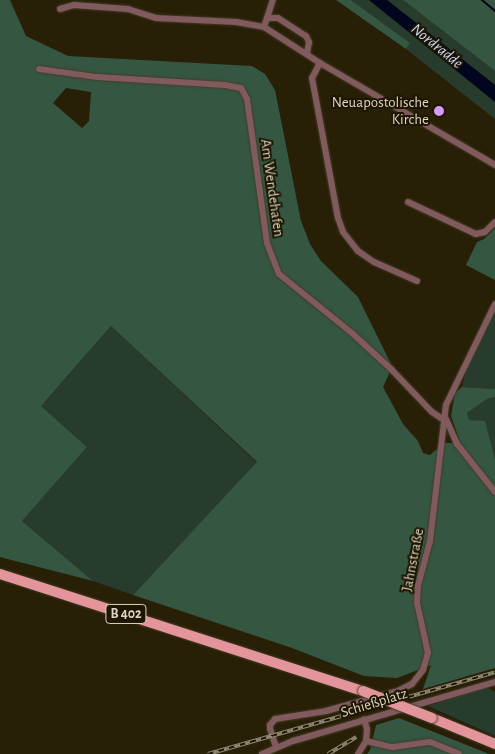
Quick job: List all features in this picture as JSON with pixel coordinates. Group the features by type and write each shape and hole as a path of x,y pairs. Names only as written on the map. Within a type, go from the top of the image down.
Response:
{"main road":[{"name":"B 402","path":"0,574 252,653 363,691 495,744"}],"street":[{"path":"264,27 273,0"},
{"path":"60,9 74,5 128,9 156,18 236,22 264,27 320,63 495,165"},
{"path":"267,18 278,18 306,36 309,42 307,54"},
{"path":"320,63 312,78 338,218 343,232 358,251 374,262 417,281"},
{"name":"Am Wendehafen","path":"38,68 97,77 225,85 241,88 247,99 267,243 279,274 368,347 432,412 444,418"},
{"path":"408,202 476,234 484,232 495,222"},
{"name":"Jahnstraße","path":"276,747 270,729 270,725 275,719 326,711 398,690 412,684 423,670 428,653 417,603 418,586 430,541 444,418 453,387 495,304"},
{"path":"444,418 457,444 495,492"},
{"name":"Schießplatz","path":"262,754 276,747 364,719 495,682"},
{"path":"358,754 366,741 364,719"},
{"path":"366,741 393,747 430,742 459,754"}],"green space":[{"path":"0,0 10,0 26,36 68,56 252,66 265,74 275,90 301,221 310,244 321,261 358,297 391,364 383,387 403,424 418,441 423,453 430,455 444,443 452,443 459,439 451,416 455,393 462,387 495,389 495,397 487,399 467,413 469,420 485,421 495,459 495,668 423,689 431,665 397,678 364,676 292,648 133,595 257,462 111,326 41,406 87,447 22,521 93,581 0,557","holes":["66,88 91,92 89,121 82,128 53,103"]},
{"path":"336,0 351,0 410,43 406,49"},
{"path":"351,0 369,0 456,68 495,102 495,119 406,49 410,43"},
{"path":"387,0 403,0 495,71 495,85"},
{"path":"403,0 495,0 495,71"},
{"path":"495,228 495,280 466,265 477,242 484,239"},
{"path":"495,308 495,389 462,387 467,366"},
{"path":"111,326 257,463 133,595 93,581 22,521 87,447 41,406"},
{"path":"495,397 495,459 485,422 469,420 467,413 487,399"},
{"path":"486,687 495,692 495,736 428,706"},
{"path":"399,718 489,754 367,754 370,750 376,725"}],"water":[{"name":"Nordradde","path":"369,0 387,0 495,85 495,102"}],"waterway":[{"path":"482,0 495,11"}],"railway":[{"path":"208,754 495,672"},
{"path":"328,754 356,737"}],"place":[{"name":"Neuapostolische Kirche","path":"439,111"}]}
